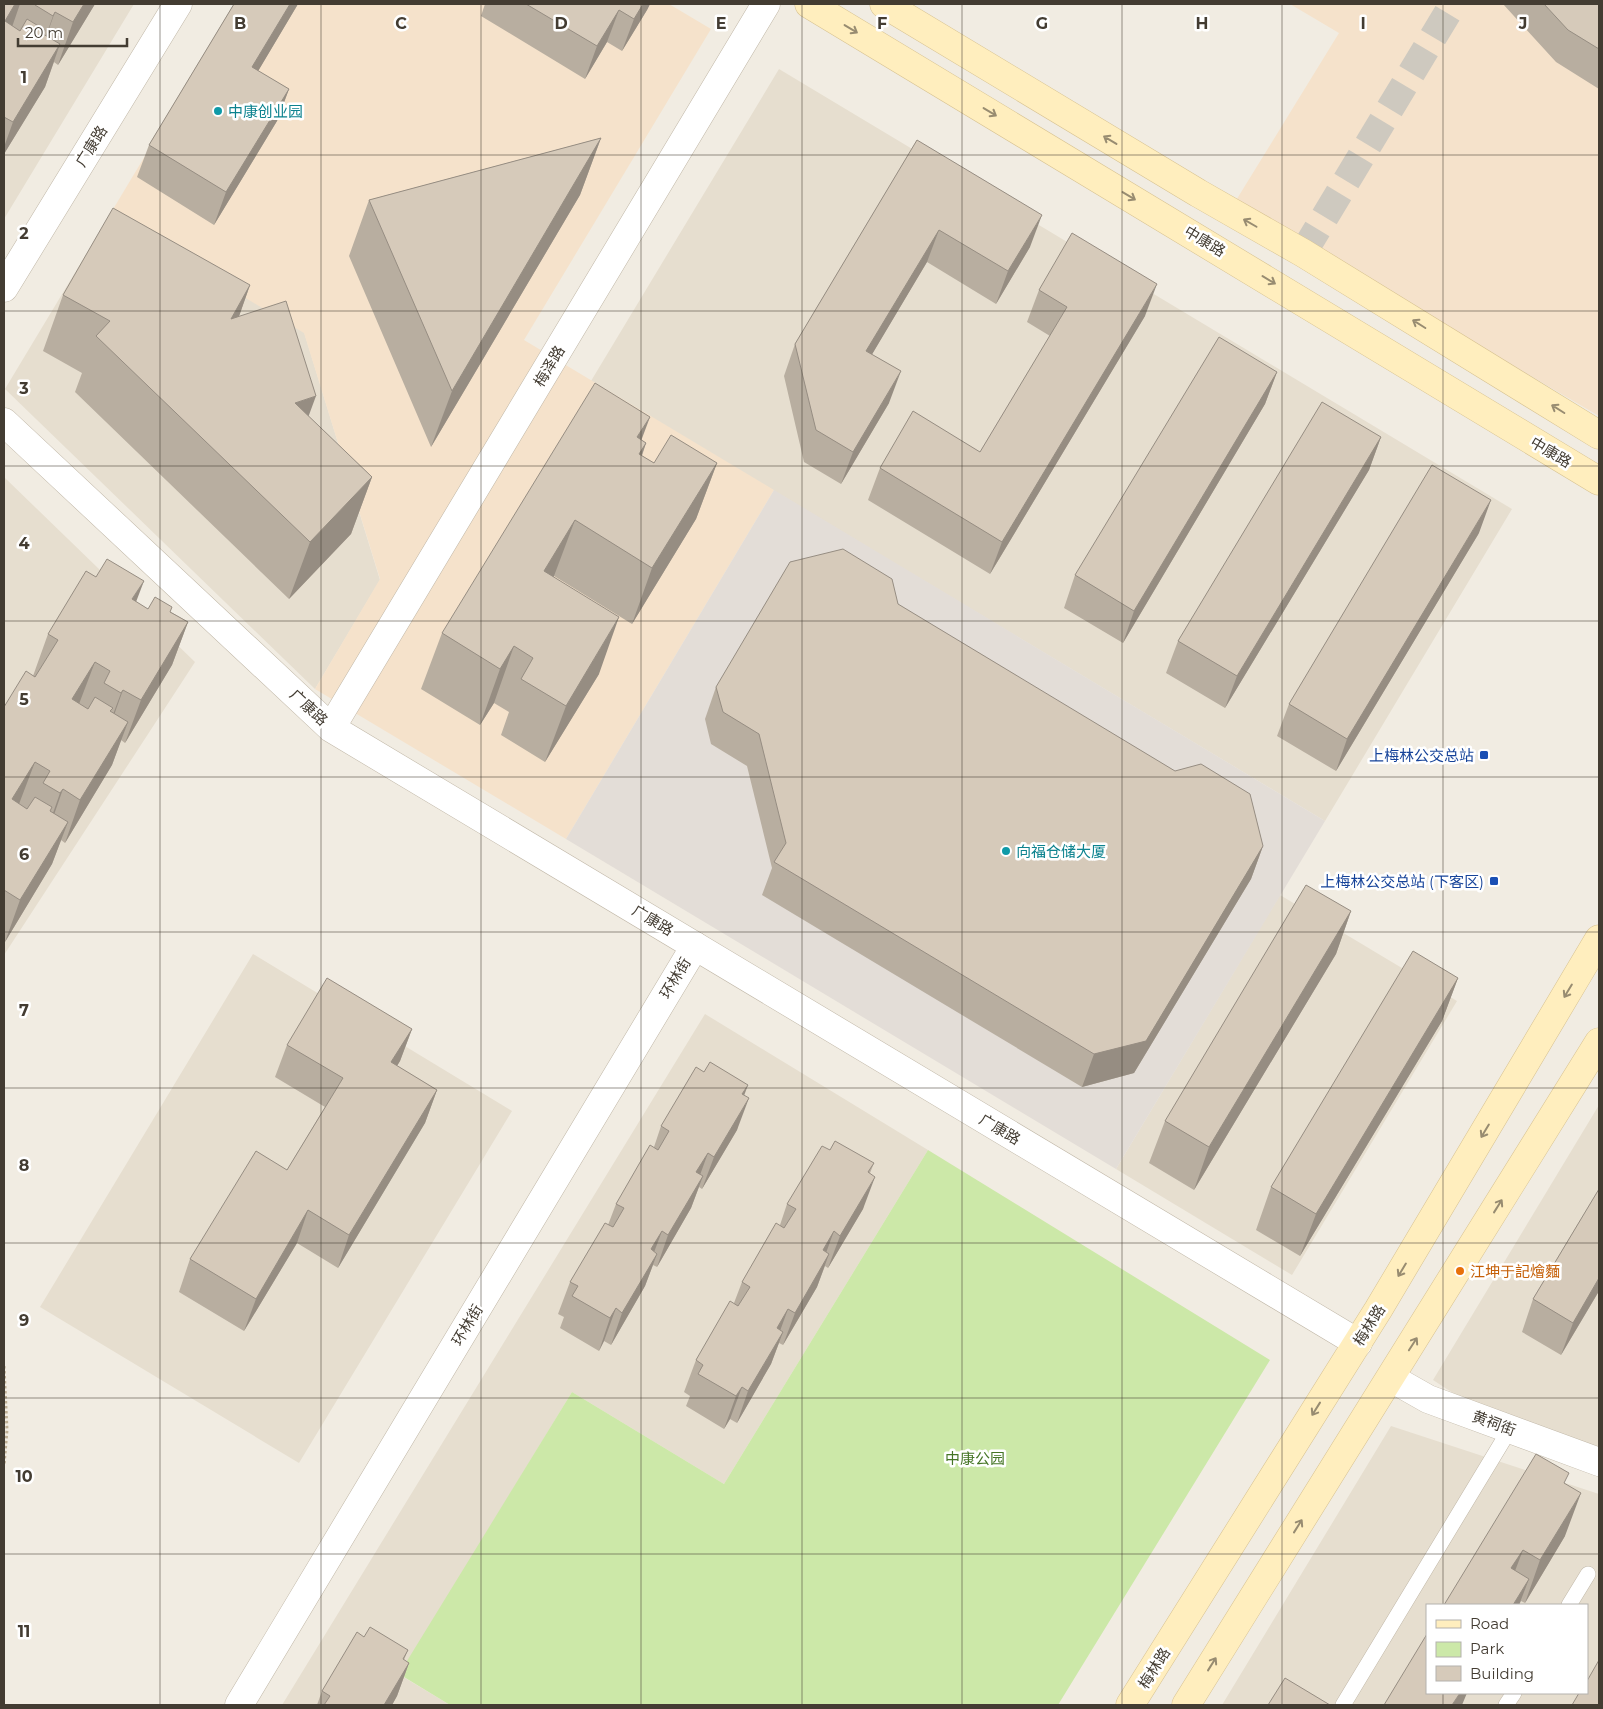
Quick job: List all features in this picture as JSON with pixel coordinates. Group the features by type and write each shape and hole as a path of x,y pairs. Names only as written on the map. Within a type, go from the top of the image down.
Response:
{"main road":[{"name":"中康路","path":"809,4 1599,481"},
{"path":"884,4 1198,193 1302,253 1599,435"},
{"name":"梅林路","path":"1130,1705 1358,1343 1599,939"},
{"path":"1186,1705 1599,1042"}],"street":[{"name":"广康路","path":"4,288 178,4"},
{"name":"梅泽路","path":"331,728 766,4"},
{"name":"广康路","path":"4,422 331,728 1358,1343"},
{"name":"环林街","path":"239,1705 695,946"},
{"name":"黄祠街","path":"1391,1378 1428,1399 1599,1462"}],"lane":[{"path":"1343,1705 1510,1429"},
{"path":"1570,1604 1588,1574"},
{"path":"1506,1705 1513,1694"}],"path":[{"path":"4,1366 7,1430 4,1466"}],"shaded area":[{"path":"4,4 134,4 4,219"},
{"path":"236,4 669,4 711,29 524,340 774,490 566,839 315,689 380,579 304,333 109,216"},
{"path":"1290,4 1599,4 1599,416 1235,202 1339,33"},
{"path":"779,69 1512,509 1325,821 591,381"},
{"path":"109,216 304,332 380,580 315,689 5,389"},
{"path":"4,477 195,662 4,955"},
{"name":"向福仓储大厦","path":"774,490 1325,821 1116,1169 566,839"},
{"path":"1280,895 1457,1001 1292,1275 1116,1169"},
{"path":"253,954 512,1111 299,1463 40,1307"},
{"path":"705,1014 928,1150 724,1484 572,1392 400,1675 450,1705 282,1705"},
{"path":"1599,1105 1599,1452 1499,1423 1433,1380"},
{"path":"1391,1426 1599,1494 1599,1705 1222,1705"}],"green space":[{"name":"中康公园","path":"928,1150 1270,1360 1058,1705 450,1705 399,1674 572,1392 724,1484"}],"building":[{"path":"4,4 15,4 5,21 20,31 27,19 45,30 43,34 60,44 13,122 4,117"},
{"path":"36,4 84,4 73,22 55,12 53,16"},
{"name":"中康创业园","path":"234,4 290,4 252,67 289,89 226,192 149,145"},
{"path":"526,4 643,4 634,19 619,10 597,46"},
{"path":"1544,4 1599,4 1599,49 1568,30"},
{"path":"601,138 452,391 369,200"},
{"path":"917,140 1042,215 1008,271 939,230 866,351 901,371 853,452 816,430 795,344"},
{"path":"113,208 250,285 231,319 286,301 316,396 295,403 372,477 310,542 96,336 110,321 63,295"},
{"path":"1072,233 1157,284 1002,542 880,468 913,411 980,452 1067,307 1039,290"},
{"path":"1219,337 1277,372 1134,611 1075,575"},
{"path":"595,383 650,417 637,437 646,443 639,454 654,463 671,435 717,463 652,568 575,520 544,571 619,617 566,706 521,679 533,658 514,646 500,669 442,633"},
{"path":"1322,402 1381,437 1237,676 1178,641"},
{"path":"1432,465 1491,500 1347,739 1289,704"},
{"name":"向福仓储大厦","path":"843,549 892,579 898,604 1175,771 1201,764 1250,794 1263,846 1146,1041 1094,1054 774,862 786,843 759,734 723,712 716,687 790,562"},
{"path":"107,559 144,581 132,599 148,609 155,597 172,607 170,612 188,622 141,700 123,690 121,693 104,683 110,671 95,662 72,699 88,709 95,697 113,708 110,711 128,722 80,800 63,789 60,793 43,783 50,771 35,762 12,799 27,809 35,797 52,807 50,811 68,822 20,900 4,890 4,707 26,671 35,677 58,640 48,634 86,571 96,577"},
{"path":"1306,885 1351,911 1209,1147 1165,1121"},
{"path":"1413,951 1458,978 1316,1214 1271,1187"},
{"path":"327,978 412,1029 391,1062 437,1090 349,1235 308,1210 256,1299 190,1259 256,1151 287,1170 343,1078 287,1045"},
{"path":"710,1062 748,1085 742,1094 749,1098 714,1157 708,1153 696,1172 703,1176 668,1235 662,1231 651,1249 657,1254 622,1313 616,1308 610,1318 572,1296 578,1286 570,1282 605,1223 613,1227 624,1208 616,1204 650,1145 658,1150 669,1131 661,1126 696,1067 704,1072"},
{"path":"835,1141 874,1163 868,1172 875,1177 840,1236 834,1231 823,1250 829,1254 795,1313 788,1309 777,1328 783,1332 748,1391 742,1387 736,1396 698,1374 703,1365 696,1360 730,1301 738,1306 750,1287 742,1282 776,1223 784,1228 796,1209 787,1204 822,1146 830,1150"},
{"path":"1599,1189 1599,1278 1573,1323 1533,1299"},
{"path":"1536,1454 1569,1473 1564,1483 1581,1493 1540,1560 1523,1550 1511,1568 1529,1579 1514,1604 1445,1604"},
{"path":"370,1627 408,1650 403,1659 409,1663 384,1705 324,1705 330,1696 322,1691 357,1632 364,1637"},
{"path":"1426,1636 1426,1694 1459,1694 1452,1705 1384,1705"},
{"path":"1599,1660 1599,1705 1572,1705 1578,1694 1588,1694 1588,1679"},
{"path":"1285,1678 1330,1705 1268,1705"}],"tunnel":[{"path":"1303,253 1453,4"}],"place":[{"name":"中康创业园","path":"218,111"},
{"name":"上梅林公交总站","path":"1484,755"},
{"name":"向福仓储大厦","path":"1006,851"},
{"name":"上梅林公交总站 (下客区)","path":"1494,881"},
{"name":"江坤于記燴麵","path":"1460,1271"}]}
